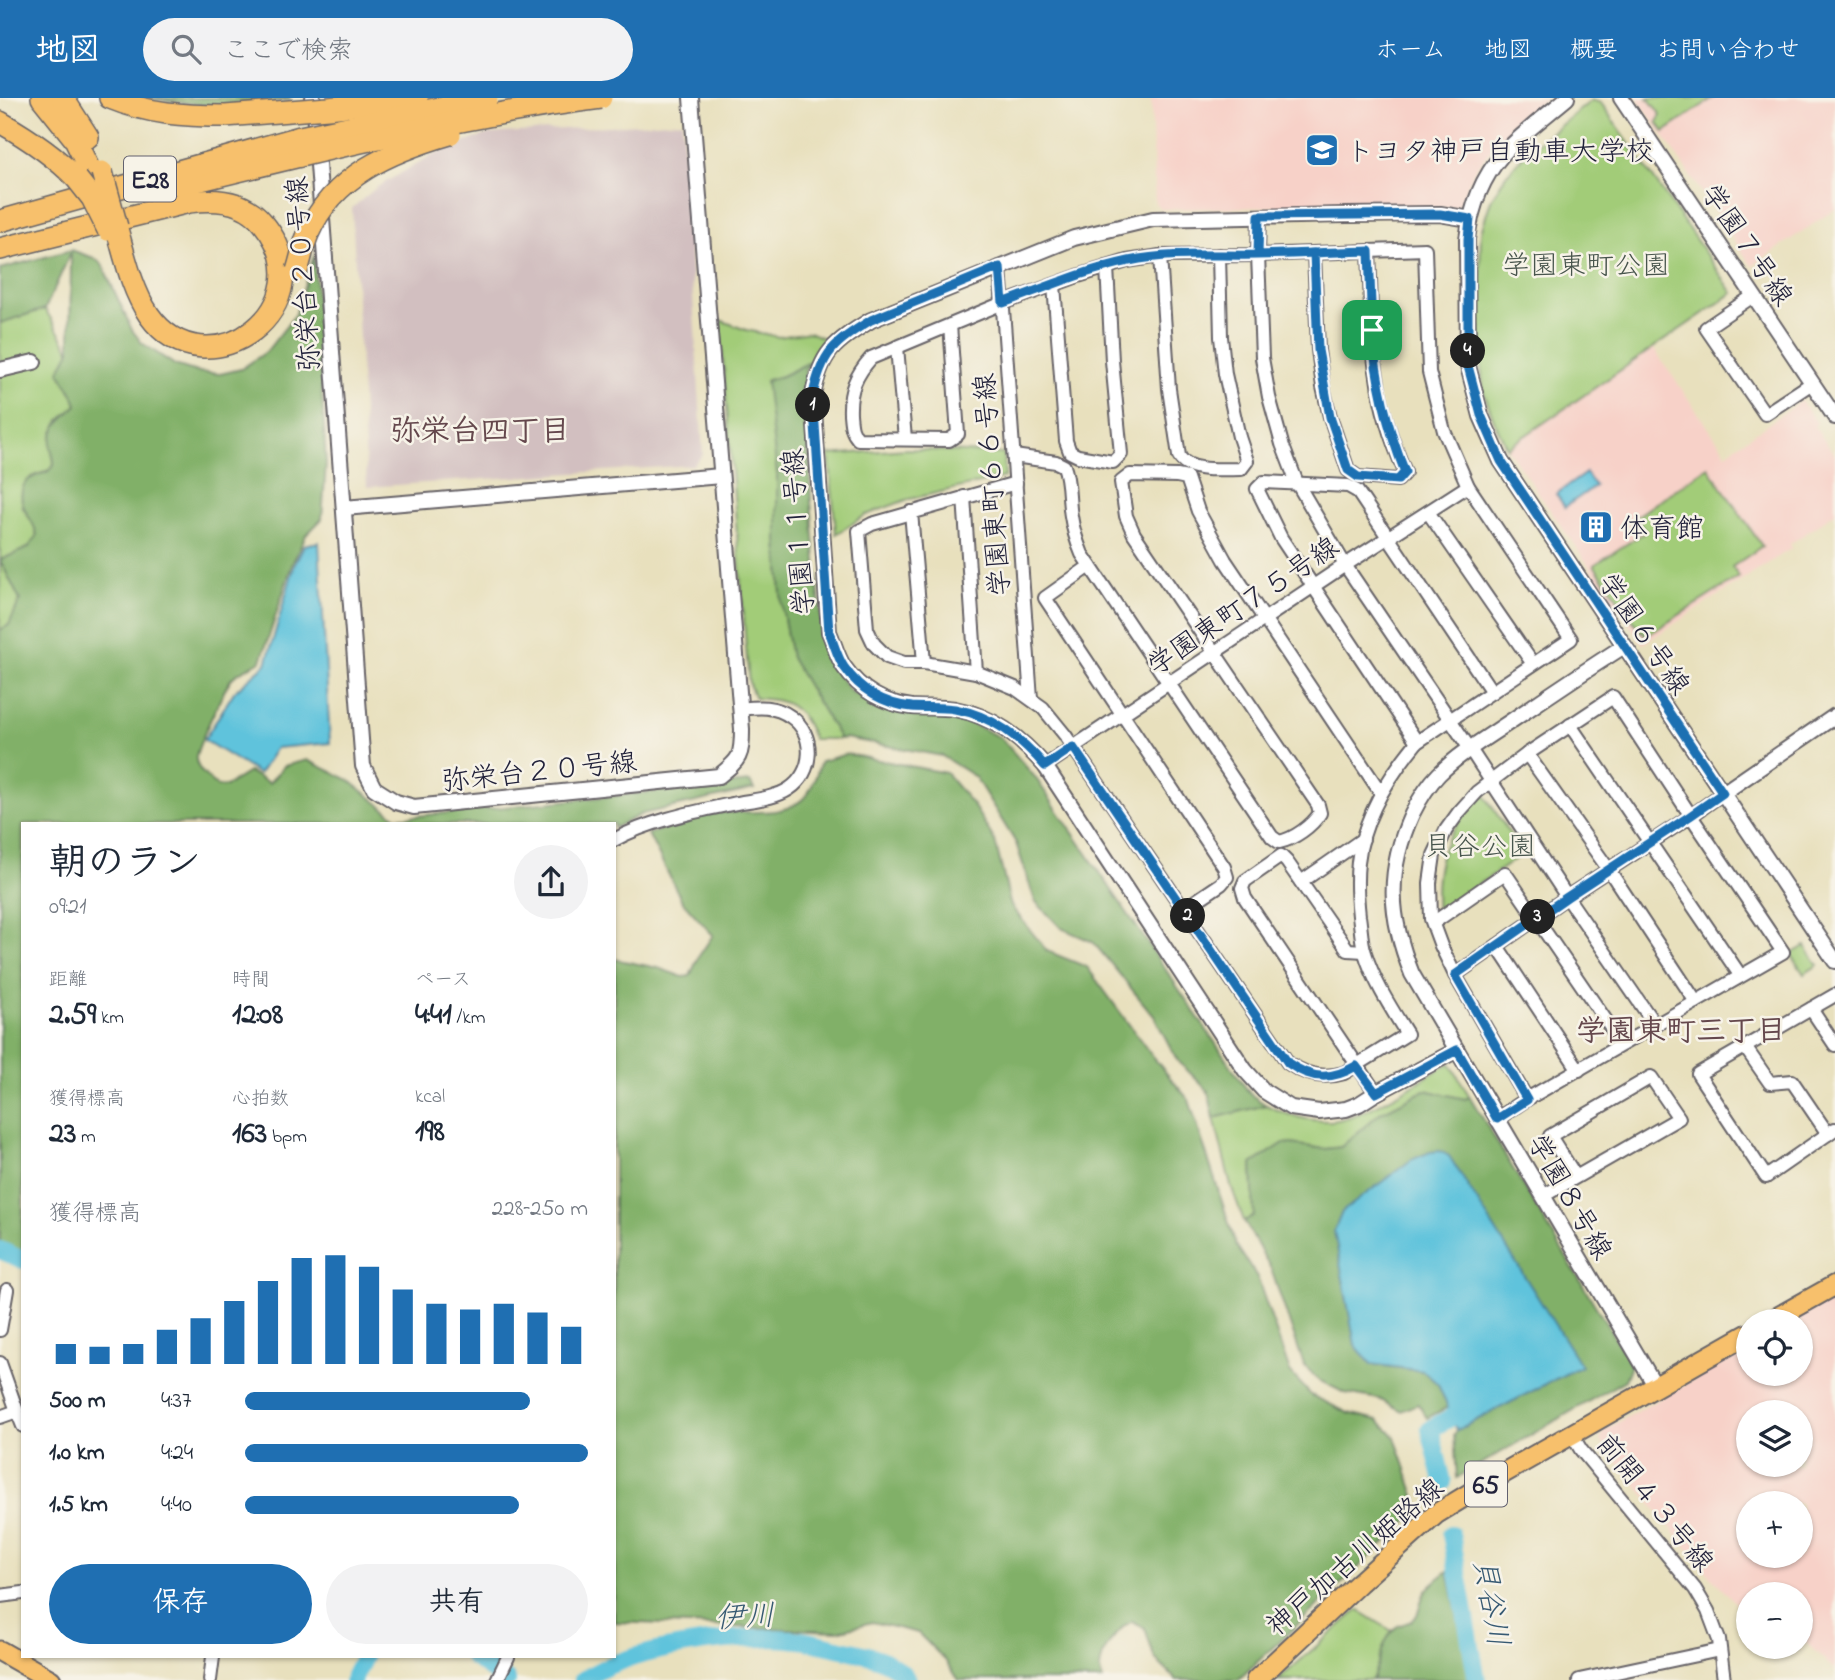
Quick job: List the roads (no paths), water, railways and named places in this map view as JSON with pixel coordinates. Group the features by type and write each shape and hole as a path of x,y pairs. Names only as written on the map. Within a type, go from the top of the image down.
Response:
{"highway":[{"path":"0,249 190,202 205,199 228,201 259,218 278,243 283,269 279,295 262,324 235,342 226,345 194,345 167,334 141,302 113,230 90,175 74,138 42,98"},
{"path":"63,98 86,134 90,175"},
{"path":"110,98 154,112 185,116 225,116 328,108 416,98"},
{"name":"E28","path":"0,220 487,98"},
{"name":"E28","path":"0,236 300,146 366,140 510,111 601,98"},
{"path":"113,230 122,279 138,316 146,327 161,341 179,351 209,357 226,354 242,349 269,331 284,307 307,235 322,208 341,186 362,170 409,148 480,126 510,111"},
{"path":"2,123 49,154 90,175"}],"main road":[{"path":"1792,1309 1835,1285"},
{"name":"神戸加古川姫路線","path":"1256,1680 1436,1514 1736,1341"},
{"path":"0,1651 27,1661 51,1680"}],"street":[{"name":"弥栄台２０号線","path":"313,98 363,766 374,788 396,802 414,807 719,776 737,761 742,747 740,709 691,98"},
{"name":"学園６号線","path":"1567,98 1502,155 1485,181 1470,219 1468,366 1481,415 1501,461 1835,961"},
{"name":"学園７号線","path":"1621,98 1835,417"},
{"name":"学園１１号線","path":"1457,1050 1346,1109 1320,1112 1291,1108 1264,1091 1245,1070 1032,750 1006,729 984,718 955,709 909,707 881,700 858,684 843,665 829,632 813,395 817,373 831,349 851,332 871,320 1074,238 1153,219 1440,214 1470,219"},
{"path":"1259,216 1262,358 1279,433 1297,483 1345,565 1447,722 1470,749 1655,1025"},
{"path":"950,325 958,434 949,440 858,439 852,432 849,399 853,383 871,358 897,347 950,325 1003,303 1107,267 1160,256 1425,249 1429,372 1444,431 1468,486 1571,639 1417,742 1381,793 1358,860 1358,903 1364,951 1384,995 1407,1034 1344,1073 1334,1076 1320,1076 1297,1069 1288,1063 1073,747 1043,708 1015,688 976,672 924,663 904,663 887,657 874,644 867,629 859,531 872,524 911,512 1016,483"},
{"path":"1314,253 1318,350 1330,417 1348,470 1358,477 1398,480 1405,472 1391,435 1376,369 1369,251"},
{"path":"1160,256 1170,389 1179,456 1182,463 1191,467 1241,469 1247,461 1232,410 1220,337 1219,255"},
{"name":"学園東町６６号線","path":"1000,267 1031,699"},
{"path":"1054,285 1066,441 1070,452 1113,462 1121,454 1107,267"},
{"path":"1753,296 1706,328 1765,414 1812,383"},
{"path":"897,347 905,439"},
{"path":"0,370 34,362"},
{"path":"1014,456 1056,462 1064,466 1068,475 1075,537 1082,554 1272,837 1279,842 1288,840 1316,820 1320,813 1318,805 1134,534 1126,516 1121,482 1130,475 1187,478 1198,511 1225,560 1381,793"},
{"path":"344,508 721,476"},
{"path":"1417,742 1281,538 1257,489 1264,482 1348,486 1357,491 1492,692"},
{"name":"学園東町７５号線","path":"1045,766 1468,486"},
{"path":"964,497 976,672"},
{"path":"911,512 924,663"},
{"path":"1428,512 1533,664"},
{"path":"1090,566 1045,598 1224,867 1227,877 1221,884 1184,909"},
{"name":"学園８号線","path":"1624,646 1470,749 1438,775 1419,801 1402,836 1394,871 1393,902 1401,946 1412,975 1656,1387"},
{"path":"1497,1119 1783,951 1690,816 1613,696 1490,780 1459,812 1446,830 1434,855 1430,883 1433,923 1441,946 1527,1100"},
{"path":"616,839 632,830 694,813 780,794 801,780 807,768 810,748 796,720 783,711 767,707 740,709"},
{"path":"1455,975 1835,716"},
{"path":"1570,725 1740,975"},
{"path":"1527,754 1609,870 1696,1002"},
{"path":"1301,882 1363,839"},
{"path":"1364,951 1348,950 1281,856 1245,881 1242,888 1245,898 1376,1093"},
{"path":"1433,923 1505,873 1622,1044"},
{"path":"1497,947 1578,1070"},
{"path":"1745,1047 1769,1083 1792,1081 1832,1132 1766,1177 1698,1074 1835,995"},
{"path":"1811,1009 1835,1045"},
{"path":"1543,1196 1679,1118 1651,1077 1550,1136 1576,1177"},
{"path":"0,1330 7,1290"},
{"path":"0,1363 21,1421"},
{"path":"0,1417 17,1411"},
{"name":"前開４３号線","path":"1572,1435 1581,1450 1695,1590 1708,1611 1719,1640 1724,1680"},
{"path":"0,1596 21,1593"},
{"path":"1579,1680 1720,1650"},
{"path":"210,1680 213,1658"},
{"path":"497,1680 508,1658"}],"water":[{"path":"1586,473 1595,486 1565,507 1556,494"},
{"path":"319,542 330,743 276,748 259,774 204,740 234,692 266,664 295,563 304,545"},
{"path":"1440,1151 1449,1156 1581,1366 1457,1430 1438,1384 1423,1371 1371,1364 1355,1345 1334,1231 1342,1212 1411,1160"}],"waterway":[{"name":"伊川","path":"0,1250 21,1259"},
{"name":"貝谷川","path":"1443,1482 1430,1429 1452,1417"},
{"name":"貝谷川","path":"1451,1534 1477,1680"},
{"name":"伊川","path":"583,1680 612,1665 658,1651 707,1642 756,1638 800,1640 869,1655 895,1667 908,1680"},
{"path":"353,1680 364,1658"},
{"name":"伊川","path":"474,1658 507,1680"}],"place":[{"name":"トヨタ神戸自動車大学校","path":"1322,150"},
{"name":"体育館","path":"1596,527"}],"district":[{"name":"弥栄台四丁目","path":"480,430"},
{"name":"学園東町三丁目","path":"1681,1030"}],"park label":[{"name":"学園東町公園","path":"1586,264"},
{"name":"貝谷公園","path":"1480,845"}]}
